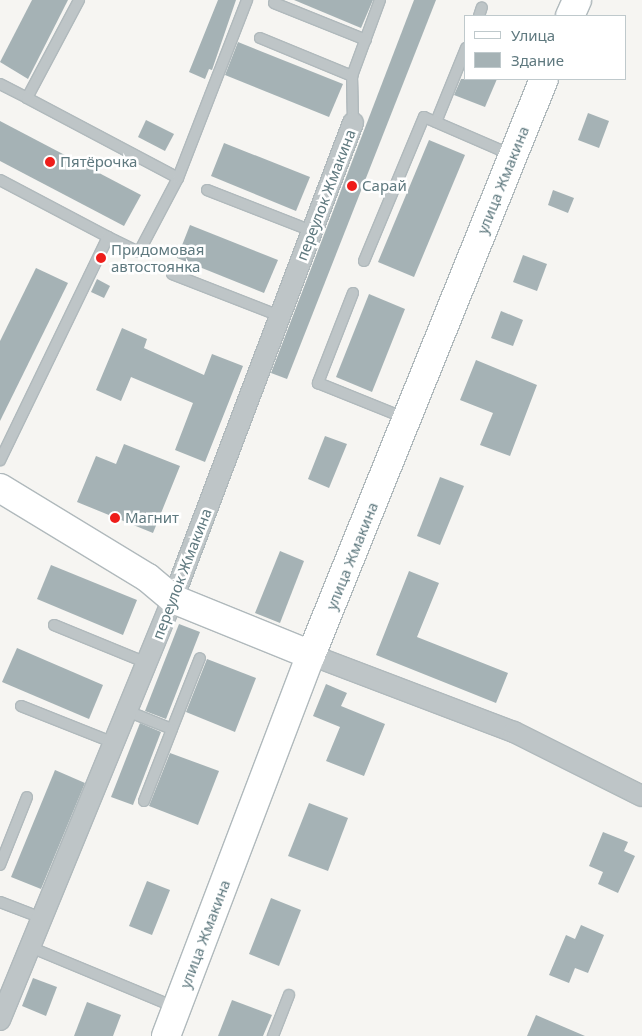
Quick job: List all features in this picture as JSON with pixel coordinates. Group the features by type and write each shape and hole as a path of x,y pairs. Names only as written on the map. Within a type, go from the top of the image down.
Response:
{"street":[{"path":"570,15 576,0"},
{"name":"улица Жмакина","path":"166,1036 311,655 544,80"},
{"name":"переулок Жмакина","path":"2,1011 173,599 353,123"},
{"path":"0,488 148,578 173,599 311,655 514,732 642,796"}],"lane":[{"path":"27,98 79,0"},
{"path":"0,180 139,252 178,178 247,0"},
{"path":"353,123 352,76 380,0"},
{"path":"274,3 366,40"},
{"path":"260,38 352,76"},
{"path":"436,122 464,53"},
{"path":"0,84 178,178"},
{"path":"364,261 424,117 512,155"},
{"path":"207,190 312,231"},
{"path":"0,460 108,237"},
{"path":"172,274 280,316"},
{"path":"353,293 318,383 408,419"},
{"path":"54,624 147,663"},
{"path":"144,801 200,658"},
{"path":"21,706 114,744"},
{"path":"127,711 172,729"},
{"path":"0,865 27,797"},
{"path":"0,902 42,918"},
{"path":"30,947 176,1008"},
{"path":"273,1036 289,996"}],"building":[{"path":"32,0 68,0 28,79 0,62"},
{"path":"218,0 236,0 212,70 209,69 205,79 189,72"},
{"path":"294,0 373,0 361,28"},
{"name":"Сарай","path":"414,0 436,0 287,379 271,373"},
{"path":"238,42 343,84 329,117 225,75"},
{"path":"461,79 497,80 485,107 454,95"},
{"path":"588,113 609,121 599,148 578,140"},
{"path":"146,120 174,134 165,151 138,137"},
{"path":"0,121 141,195 124,226 0,161"},
{"path":"429,140 465,155 414,277 378,262"},
{"path":"224,143 310,177 296,211 211,176"},
{"path":"553,190 574,198 568,213 548,205"},
{"path":"190,225 278,260 264,293 177,258"},
{"path":"523,255 547,264 537,291 513,282"},
{"path":"36,268 68,283 0,421 0,341"},
{"path":"97,279 110,286 104,298 91,292"},
{"path":"369,294 405,309 372,392 336,377"},
{"path":"501,311 523,320 513,346 491,338"},
{"path":"122,328 147,339 144,348 204,375 212,354 243,366 205,462 175,450 193,403 131,377 121,401 96,390"},
{"path":"476,360 537,385 510,456 480,445 493,413 460,400"},
{"path":"325,436 347,444 329,488 308,479"},
{"path":"124,444 180,466 153,533 77,502 96,456 116,464"},
{"path":"440,477 464,486 440,545 417,536"},
{"path":"280,551 304,561 280,623 255,613"},
{"path":"51,565 137,600 123,635 37,599"},
{"path":"409,571 439,583 417,637 508,673 496,703 376,655"},
{"path":"179,624 200,632 166,719 145,711"},
{"path":"17,648 103,685 89,719 2,682"},
{"path":"207,659 256,678 235,732 186,712"},
{"path":"326,684 347,693 341,706 385,724 364,776 326,761 340,727 313,716"},
{"path":"140,723 161,732 133,805 111,797"},
{"path":"170,753 219,771 198,825 149,806"},
{"path":"55,770 85,783 41,889 11,877"},
{"path":"309,803 348,818 328,871 288,856"},
{"path":"603,832 628,842 624,851 635,856 618,893 598,884 603,872 589,866"},
{"path":"147,881 170,890 152,935 129,926"},
{"path":"271,898 301,910 279,966 249,954"},
{"path":"581,925 604,935 588,973 575,968 569,983 549,975 566,935 575,939"},
{"path":"33,978 57,987 46,1016 22,1006"},
{"path":"232,1000 272,1015 263,1036 218,1036"},
{"path":"87,1002 121,1015 113,1036 74,1036"},
{"path":"536,1015 585,1036 527,1036"}],"place":[{"name":"Пятёрочка","path":"50,162"},
{"name":"Сарай","path":"352,186"},
{"name":"Придомовая автостоянка","path":"101,258"},
{"name":"Магнит","path":"115,518"}]}
